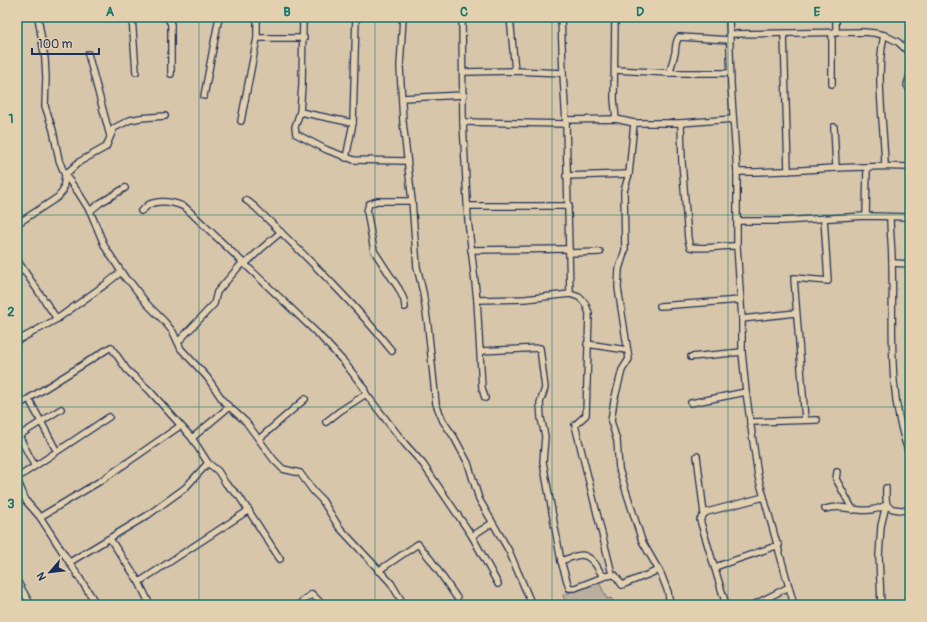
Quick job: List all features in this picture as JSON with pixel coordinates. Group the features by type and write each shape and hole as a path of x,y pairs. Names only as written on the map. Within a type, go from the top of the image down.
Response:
{"street":[{"path":"38,17 46,78 45,106 53,130 59,160 65,175 90,211 106,247 121,272 141,297 164,320 181,349 207,377 218,396 246,422 274,460 283,469 300,473 322,500 339,527 378,571 391,583 404,605"},
{"path":"132,17 136,72"},
{"path":"167,17 171,24 171,74"},
{"path":"204,96 219,17"},
{"path":"241,121 257,38 257,17"},
{"path":"303,17 304,38 302,91 300,112 294,126 296,134 346,158 407,161"},
{"path":"346,158 353,123 356,17"},
{"path":"403,17 400,66 407,161 412,201 417,267 423,292 428,326 436,404 443,421 454,437 468,463 479,499 509,551 532,605"},
{"path":"462,17 464,72 463,122 468,220 478,300 482,388 485,398"},
{"path":"510,17 515,71"},
{"path":"561,17 566,122 566,176 569,206 570,294"},
{"path":"615,17 614,99 616,119"},
{"path":"729,17 730,73 737,172 737,246 742,319 742,352 746,392 758,476 794,605"},
{"path":"832,84 836,17"},
{"path":"670,73 671,62 675,53 676,42 679,37 730,37 874,32 898,42 910,53"},
{"path":"784,34 788,171"},
{"path":"884,35 881,49 880,77 885,166"},
{"path":"257,38 304,38"},
{"path":"88,54 110,136"},
{"path":"615,70 670,73 730,73"},
{"path":"464,72 515,71 563,73"},
{"path":"910,75 907,85 910,90"},
{"path":"402,98 464,95"},
{"path":"300,112 353,123"},
{"path":"17,224 58,197 63,191 65,175 79,162 106,147 114,128 130,120 165,116"},
{"path":"463,122 566,122 616,119 634,123 681,123 733,119"},
{"path":"634,123 629,174 624,190 625,250 619,269 618,288 628,360 622,370 614,401 611,421 617,441 619,470 642,541 659,570 668,592 670,605"},
{"path":"681,123 682,162 688,239 690,247 737,246"},
{"path":"834,127 836,168"},
{"path":"737,172 759,173 885,166 910,167"},
{"path":"866,216 867,167"},
{"path":"566,176 629,174"},
{"path":"90,211 125,188"},
{"path":"246,200 255,207 361,314 392,351"},
{"path":"404,307 404,300 399,289 374,251 367,211 369,204 377,201 412,201"},
{"path":"141,212 149,205 158,203 178,203 186,208 319,335 344,362 364,388 366,394 405,444 423,464 472,536 498,584"},
{"path":"468,206 569,206"},
{"path":"738,221 866,216 910,217"},
{"path":"890,217 894,383 902,427 910,456"},
{"path":"805,420 794,278 828,281 824,218"},
{"path":"178,342 214,304 217,292 244,263 280,232"},
{"path":"471,250 600,252"},
{"path":"17,260 21,269 57,319"},
{"path":"892,263 910,264"},
{"path":"17,274 21,269"},
{"path":"17,341 57,319 121,272"},
{"path":"478,300 525,299 570,294 579,297 585,303 589,313 586,415 575,425 609,575"},
{"path":"660,306 741,300"},
{"path":"742,319 796,313"},
{"path":"587,344 627,350"},
{"path":"17,398 19,405 111,347 127,370 149,390 192,438 208,462 218,471 226,484 239,496 280,559"},
{"path":"480,351 540,348 544,388 540,403 541,418 545,436 543,462 561,560 569,588 575,588 609,575"},
{"path":"691,358 742,352"},
{"path":"691,403 746,392"},
{"path":"326,422 366,394"},
{"path":"259,439 305,399"},
{"path":"31,403 55,448"},
{"path":"192,438 229,407"},
{"path":"33,463 18,435 60,410"},
{"path":"97,605 40,516 26,501 17,478 109,417"},
{"path":"750,422 817,420"},
{"path":"40,516 102,480 180,426"},
{"path":"697,456 704,514"},
{"path":"70,562 148,515 185,488 208,462"},
{"path":"837,472 836,479 853,510"},
{"path":"881,605 879,556 881,526 886,506 886,488"},
{"path":"726,605 700,520 704,514 764,497"},
{"path":"825,509 839,506 853,510 872,511 886,506 892,509 910,511"},
{"path":"139,582 249,510"},
{"path":"472,536 492,523"},
{"path":"110,539 139,582 150,605"},
{"path":"378,571 418,544 457,598"},
{"path":"715,567 778,546"},
{"path":"561,560 585,555 595,564 602,575 615,575 622,585 659,570"},
{"path":"17,581 31,605"},
{"path":"753,605 789,587"},
{"path":"298,605 312,594 323,605"}],"shaded area":[{"path":"599,582 607,599 611,598 615,605 566,605 563,595"}]}
